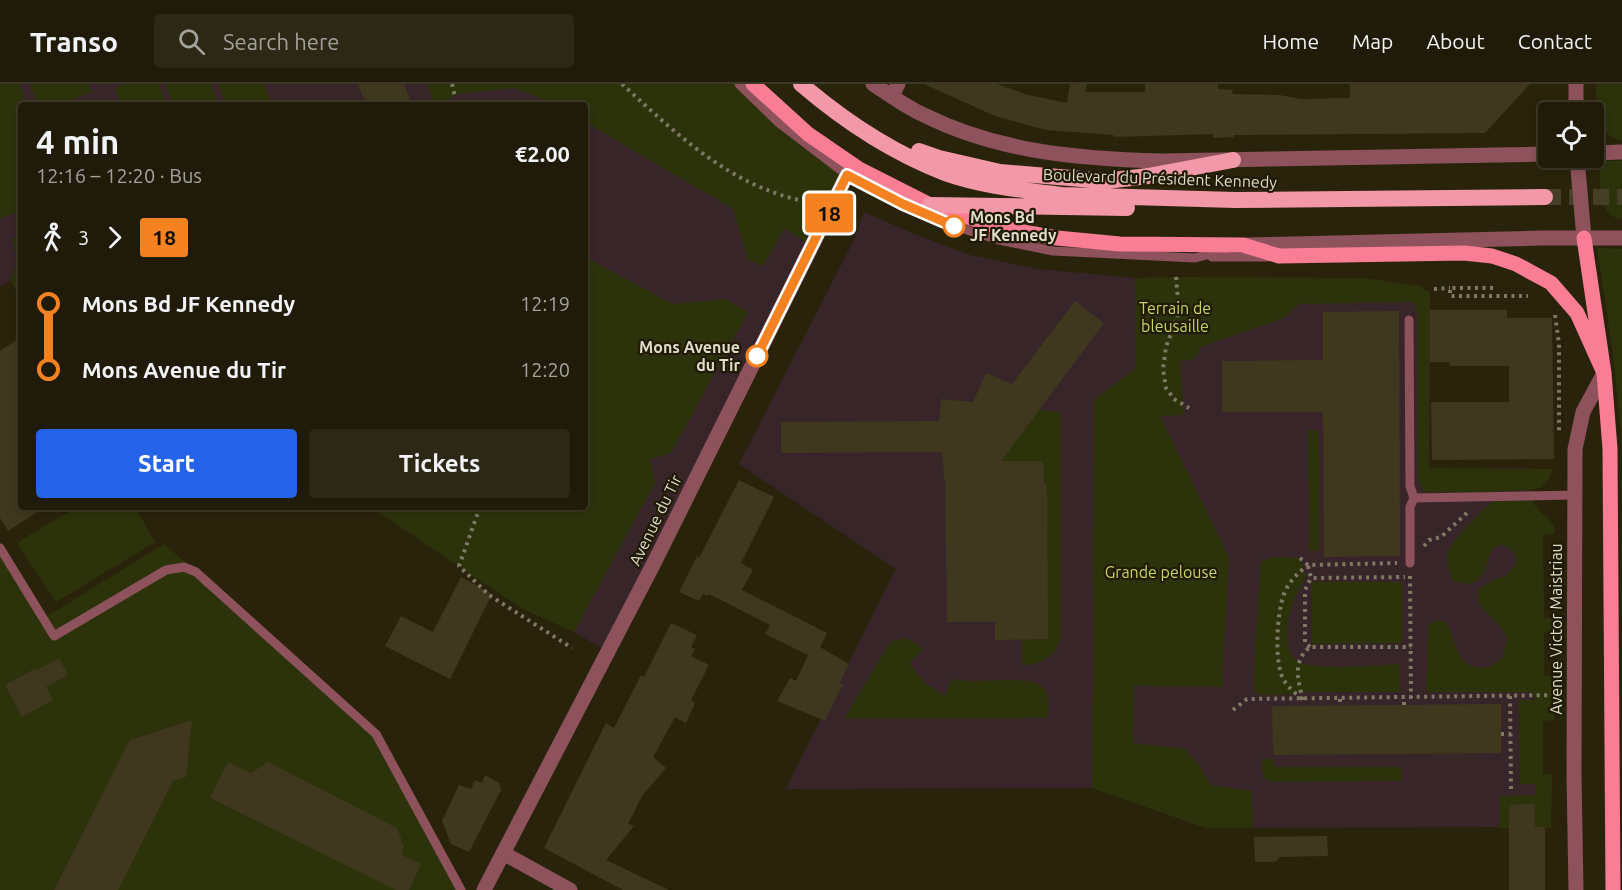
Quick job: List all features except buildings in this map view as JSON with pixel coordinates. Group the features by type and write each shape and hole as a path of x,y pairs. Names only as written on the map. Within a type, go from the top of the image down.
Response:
{"highway":[{"name":"Boulevard du Président Kennedy","path":"801,84 821,101 870,134 913,158 946,173 997,186 1062,195 1235,200 1545,197"},
{"path":"870,134 939,158 990,170 1066,179 1105,181 1233,160"},
{"path":"930,205 988,204 1071,208 1171,207 1235,200"}],"main road":[{"path":"753,84 853,172 930,205 1002,228 1057,238 1120,244 1243,245 1279,256 1464,253 1492,256 1516,264 1551,283 1577,313 1604,374"},
{"path":"1584,238 1604,374 1610,449 1613,890"}],"street":[{"name":"Boulevard du Président Kennedy","path":"873,84 895,90 923,115 957,130 1002,145 1112,160 1538,154"},
{"path":"1576,84 1576,102"},
{"path":"1604,153 1622,152"},
{"path":"1578,168 1584,238"},
{"name":"Avenue du Tir","path":"484,890 655,561 826,219 853,172"},
{"path":"1243,245 1622,238"},
{"name":"Avenue Victor Maistriau","path":"1576,890 1575,449 1583,412 1604,374"},
{"path":"503,853 570,890"}],"lane":[{"path":"739,84 779,123 853,172 903,204 954,226 999,240 1053,251 1195,258 1279,256"},
{"path":"903,204 930,205"},
{"path":"1195,258 1243,245"},
{"path":"1409,320 1410,486 1414,498 1410,507 1410,563"},
{"path":"1414,498 1575,495"},
{"path":"0,548 54,636 166,570 184,567 196,572 376,734 461,890"}],"path":[{"path":"452,84 454,97"},
{"path":"622,84 653,113 716,161 769,191 819,205 826,219"},
{"path":"1176,277 1179,312 1166,347 1163,369 1166,388 1174,399 1189,408"},
{"path":"1450,288 1450,296 1528,296"},
{"path":"1434,289 1493,288"},
{"path":"1550,308 1555,315 1559,344 1559,449 1575,449"},
{"path":"1411,698 1410,563 1429,540 1442,537 1472,508 1492,496"},
{"path":"479,510 459,566 489,595 572,648"},
{"path":"1300,558 1308,565 1311,578 1305,590 1305,643 1310,647"},
{"path":"1303,700 1284,682 1277,648 1284,595 1293,579 1308,565 1410,563"},
{"path":"1311,578 1410,577"},
{"path":"1303,700 1297,675 1302,653 1310,647 1411,647"},
{"path":"1233,710 1247,699 1575,695"},
{"path":"1510,696 1511,790"},
{"path":"1404,698 1404,705"},
{"path":"1340,699 1340,705"},
{"path":"1501,734 1511,734"}],"shaded area":[{"path":"0,84 582,84 812,247 608,652 574,632 521,608 375,510 588,510 588,102 18,102 18,293 10,280 0,287"},
{"path":"864,212 970,255 1038,269 1135,278 1363,278 1420,286 1430,293 1429,468 1529,468 1537,827 1206,828 1092,788 786,789 896,569 739,464 855,238"}],"green space":[{"path":"0,84 19,84 26,102 18,102 18,212 1,218 0,221"},
{"path":"30,84 89,84 92,92 66,102 37,102"},
{"path":"126,84 159,84 166,102 120,102 115,88"},
{"path":"165,84 211,84 218,102 172,102"},
{"path":"218,84 264,84 271,102 225,102"},
{"path":"427,84 739,84 847,175 812,247 785,228 763,266 748,260 733,209 588,124 588,102 550,102 514,88 459,94 442,102 434,102"},
{"path":"1596,84 1622,84 1622,141 1604,130 1604,102 1597,102"},
{"path":"1604,161 1622,161 1622,219 1614,217 1609,212 1601,190 1599,168 1604,168"},
{"path":"18,237 18,262 12,239"},
{"path":"1597,248 1622,249 1622,439 1612,346"},
{"path":"588,259 673,304 726,299 748,312 671,453 650,459 655,483 574,632 521,608 375,510 588,510"},
{"path":"18,262 18,293 10,279"},
{"name":"Grande pelouse","path":"1135,278 1363,278 1420,286 1430,293 1429,468 1552,469 1549,479 1540,488 1529,490 1466,493 1423,492 1418,480 1417,311 1414,302 1299,304 1284,318 1201,347 1195,359 1180,361 1184,415 1160,416 1229,557 1222,687 1134,686 1133,743 1185,749 1196,761 1211,785 1252,791 1253,828 1206,828 1092,788 1094,400 1136,368"},
{"path":"1039,409 1061,413 1061,639 1046,659 1035,664 1022,665 1022,639 1047,639 1047,483 1001,461"},
{"path":"1308,430 1319,430 1320,551 1309,551"},
{"path":"1529,495 1554,529 1554,534 1543,535 1544,618 1554,619 1554,631 1544,632 1544,676 1554,676 1554,720 1543,721 1543,774 1552,775 1551,828 1499,828 1499,796 1536,795 1536,784 1520,784 1519,700 1535,700 1534,692 1426,692 1428,625 1436,620 1446,622 1461,658 1468,664 1487,667 1503,657 1507,638 1499,625 1484,610 1478,595 1479,589 1497,578 1506,576 1515,565 1516,555 1501,544 1492,549 1481,577 1471,583 1453,581 1447,557 1449,549 1463,530 1490,504 1503,499 1529,501"},
{"path":"71,510 137,510 155,542 56,602 17,543"},
{"path":"164,544 257,624 376,734 461,890 0,890 0,548 44,618"},
{"path":"1277,557 1300,558 1306,577 1293,602 1289,617 1288,644 1295,659 1301,663 1321,666 1400,664 1400,692 1310,692 1258,695 1254,688 1254,672 1260,565 1263,560"},
{"path":"1311,582 1402,582 1402,643 1312,644"},
{"path":"907,638 923,650 910,662 913,668 924,682 939,692 945,695 952,679 1029,681 1045,690 1049,700 1046,718 844,719 887,647 892,641"},
{"path":"1262,759 1274,759 1274,767 1401,767 1402,781 1273,782 1265,779 1262,772"}],"tunnel":[{"path":"1545,197 1622,197"}],"bus line":[{"name":"18","path":"757,356 847,175 903,204 954,226"}],"place":[{"name":"Mons Bd JF Kennedy","path":"954,226"},
{"name":"Mons Avenue du Tir","path":"757,356"}],"park label":[{"name":"Terrain de bleusaille","path":"1175,317"}]}
